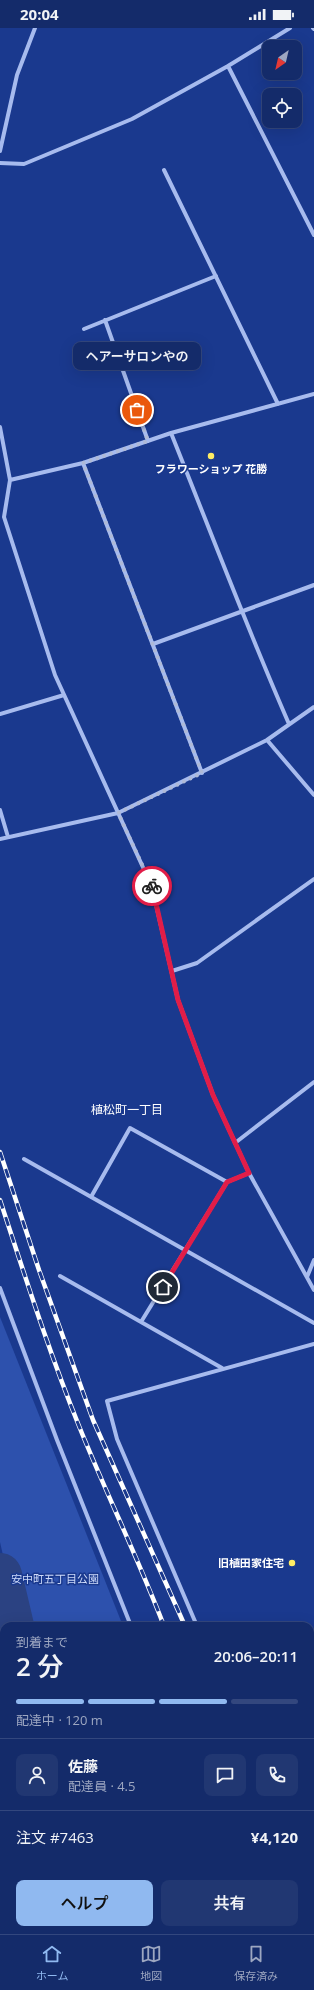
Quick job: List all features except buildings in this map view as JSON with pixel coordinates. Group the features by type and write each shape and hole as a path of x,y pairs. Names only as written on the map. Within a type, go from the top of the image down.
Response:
{"street":[{"path":"0,151 17,75 35,28"},
{"path":"0,163 24,164 132,119 228,66 290,28"},
{"path":"228,66 314,235"},
{"path":"164,170 278,404"},
{"path":"84,329 216,276"},
{"path":"105,320 148,441"},
{"path":"10,480 83,463 171,433 314,394"},
{"path":"0,427 10,480 4,517 55,675 152,887 178,1000 213,1095 249,1173 314,1290"},
{"path":"171,433 244,612 261,660 289,724"},
{"path":"83,463 202,773"},
{"path":"153,644 244,612 314,585"},
{"path":"0,714 64,695"},
{"path":"0,839 118,813 267,740 314,707"},
{"path":"267,740 314,795"},
{"path":"0,810 8,837"},
{"path":"172,972 197,963 314,879"},
{"path":"235,1143 314,1082"},
{"path":"91,1197 130,1128 227,1182"},
{"path":"24,1159 314,1323"},
{"path":"141,1322 227,1182 249,1173"},
{"path":"307,1277 314,1260"},
{"path":"60,1276 222,1368"},
{"path":"0,1288 57,1440 129,1622"},
{"path":"195,1622 117,1439 107,1401 222,1368 314,1344"}],"green space":[{"name":"安中町五丁目公園","path":"0,1317 121,1622 18,1622 0,1542"}],"waterway":[{"path":"0,1575 11,1622"}],"railway":[{"path":"0,1152 39,1270 93,1420 183,1622"},
{"path":"0,1200 68,1398 89,1451 144,1575 162,1622"}],"way so far":[{"path":"137,410 148,441 83,463 202,773 118,813 152,886"}],"place":[{"name":"ヘアーサロンやの","path":"137,410"},
{"name":"フラワーショップ 花勝","path":"211,456"},
{"name":"旧植田家住宅","path":"292,1563"}],"district":[{"name":"植松町一丁目","path":"127,1110"}],"route":[{"path":"152,886 178,1000 213,1095 249,1173 227,1182 163,1287"}]}
